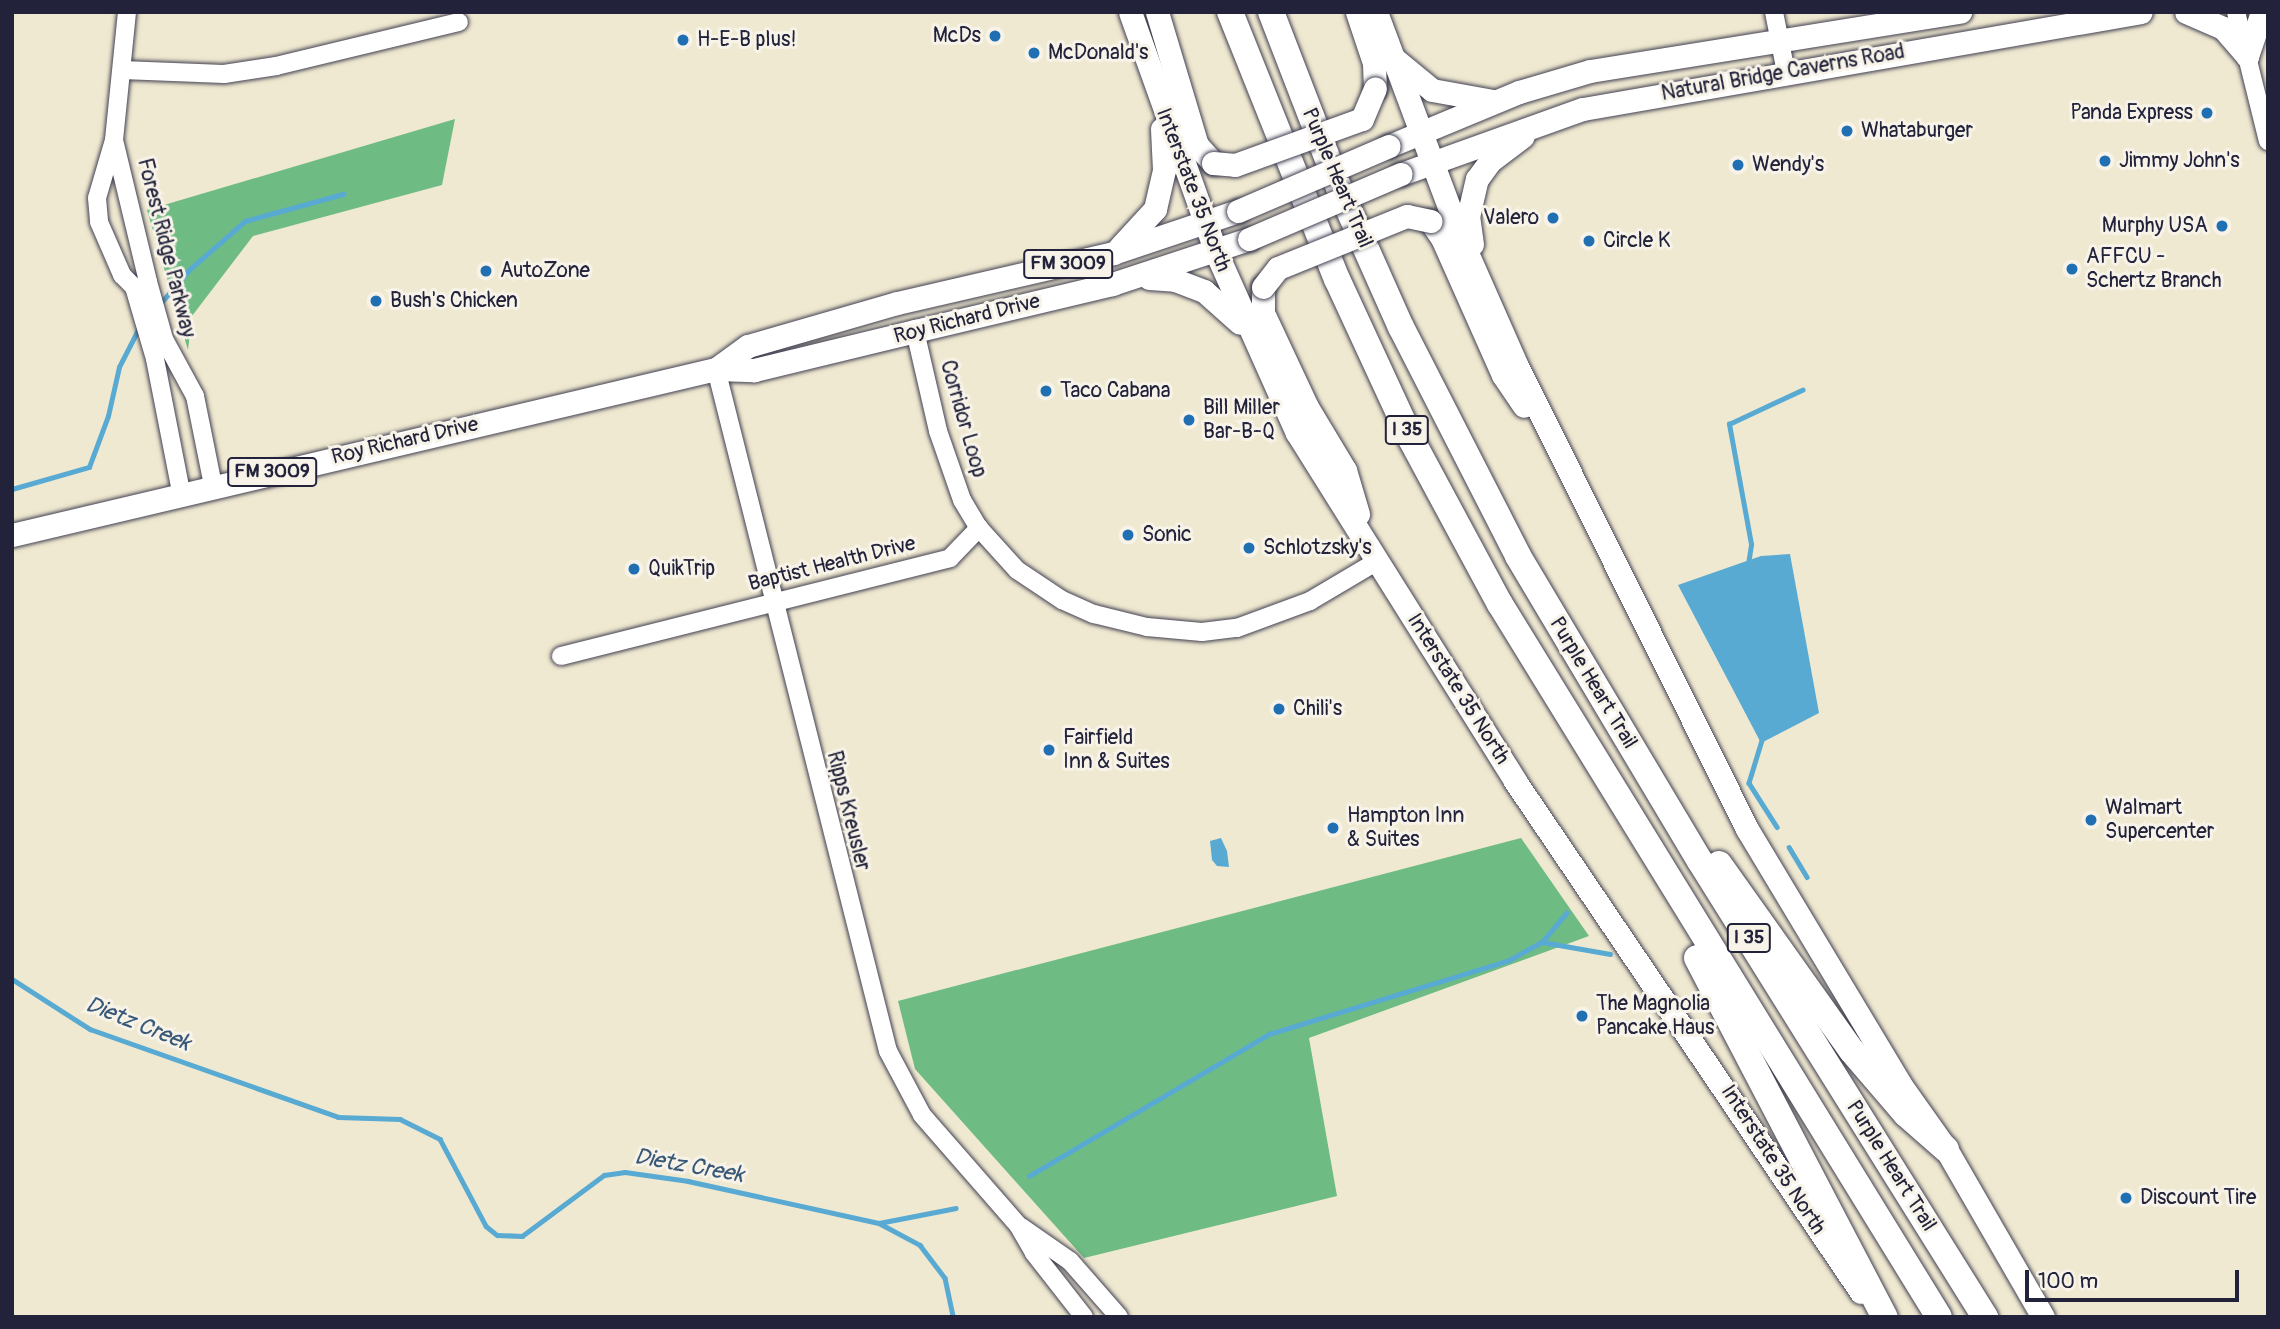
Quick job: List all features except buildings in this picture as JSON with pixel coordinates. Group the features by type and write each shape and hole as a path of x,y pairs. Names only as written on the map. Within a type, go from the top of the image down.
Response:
{"highway":[{"name":"Purple Heart Trail","path":"1230,12 1327,255 1411,439 1500,604 1632,824 1939,1317"},
{"name":"Purple Heart Trail","path":"1271,12 1339,188 1456,440 1571,649 1985,1317"},
{"path":"1649,778 1750,903 1853,1051 1906,1114 1946,1149"},
{"path":"1632,824 1699,962 1885,1317"}],"main road":[{"name":"Interstate 35 North","path":"1130,12 1216,252 1249,331 1297,433 1530,804 1879,1317"},
{"path":"1157,12 1197,145 1213,163 1235,165 1362,118 1375,89 1374,63 1357,12"},
{"path":"1376,12 1419,132 1475,272 1747,829 1893,1072 1946,1149 2043,1317"},
{"name":"Natural Bridge Caverns Road","path":"1205,224 1419,132 1496,102 1590,71 1961,12"},
{"name":"Natural Bridge Caverns Road","path":"1431,162 1546,120 1786,72 2141,12"},
{"path":"2186,12 2223,28 2247,56"},
{"path":"2247,56 2262,12"},
{"path":"1392,57 1433,90 1496,102"},
{"path":"1113,253 1141,229 1161,190 1161,104"},
{"path":"1475,272 1468,216 1477,179 1490,161 1546,120"},
{"name":"FM 3009","path":"1216,252 1431,162"},
{"path":"1373,551 1345,470 1307,407 1263,313 1263,288 1278,268 1407,216 1430,221 1442,238 1503,375 1582,493"},
{"name":"Roy Richard Drive","path":"716,369 748,346 897,303 1113,253 1205,224"},
{"name":"Roy Richard Drive","path":"12,535 181,492 716,369 754,369 1135,277 1216,252"},
{"path":"1135,277 1175,280 1204,291 1249,331"}],"street":[{"name":"Forest Ridge Parkway","path":"127,12 114,140 97,198 99,222 122,275 141,284 164,340 195,396 213,485"},
{"path":"1774,12 1786,72"},
{"path":"2236,12 2268,141"},
{"path":"122,70 224,74 275,66 459,22"},
{"name":"Forest Ridge Parkway","path":"114,140 181,492"},
{"name":"Corridor Loop","path":"915,331 941,441 962,500 979,528 1017,570 1062,600 1094,614 1175,631 1202,632 1258,623 1310,601 1373,551"},
{"name":"Ripps Kreusler","path":"716,369 772,602 888,1051 922,1115 1018,1225 1034,1253 1084,1317"},
{"name":"Baptist Health Drive","path":"561,656 950,558 979,528"},
{"name":"Ripps Kreusler","path":"1018,1225 1070,1261 1119,1317"}],"green space":[{"path":"455,119 442,185 253,236 192,316 188,350 147,210"},
{"path":"1521,838 1589,936 1309,1038 1337,1196 1084,1258 915,1069 898,1001"}],"water":[{"path":"1790,554 1819,713 1761,743 1678,585 1761,556"},
{"path":"1221,838 1227,851 1229,867 1217,866 1212,860 1210,841"}],"waterway":[{"path":"159,305 190,269 245,221 343,194"},
{"path":"12,489 89,467 108,416 119,367 139,328"},
{"path":"1748,564 1751,544 1729,424 1802,390"},
{"path":"1763,737 1749,783 1777,827"},
{"path":"1789,847 1807,877"},
{"path":"1029,1176 1269,1034 1509,960 1542,942 1566,913"},
{"path":"1542,942 1610,954"},
{"name":"Dietz Creek","path":"12,979 90,1029 338,1117 400,1119 440,1139 486,1226 497,1235 522,1236 604,1175 625,1172 688,1181 879,1223 920,1245 945,1278 953,1317"},
{"path":"879,1223 956,1208"}],"place":[{"name":"McDs","path":"995,36"},
{"name":"H-E-B plus!","path":"683,40"},
{"name":"McDonald's","path":"1034,53"},
{"name":"Panda Express","path":"2207,113"},
{"name":"Whataburger","path":"1847,131"},
{"name":"Jimmy John's","path":"2105,161"},
{"name":"Wendy's","path":"1738,165"},
{"name":"Valero","path":"1553,218"},
{"name":"Murphy USA","path":"2222,226"},
{"name":"Circle K","path":"1589,241"},
{"name":"AFFCU - Schertz Branch","path":"2072,269"},
{"name":"AutoZone","path":"486,271"},
{"name":"Bush's Chicken","path":"376,301"},
{"name":"Taco Cabana","path":"1046,391"},
{"name":"Bill Miller Bar-B-Q","path":"1189,420"},
{"name":"Sonic","path":"1128,535"},
{"name":"Schlotzsky's","path":"1249,548"},
{"name":"QuikTrip","path":"634,569"},
{"name":"Chili's","path":"1279,709"},
{"name":"Fairfield Inn & Suites","path":"1049,750"},
{"name":"Walmart Supercenter","path":"2091,820"},
{"name":"Hampton Inn & Suites","path":"1333,828"},
{"name":"The Magnolia Pancake Haus","path":"1582,1016"},
{"name":"Discount Tire","path":"2126,1198"}]}
